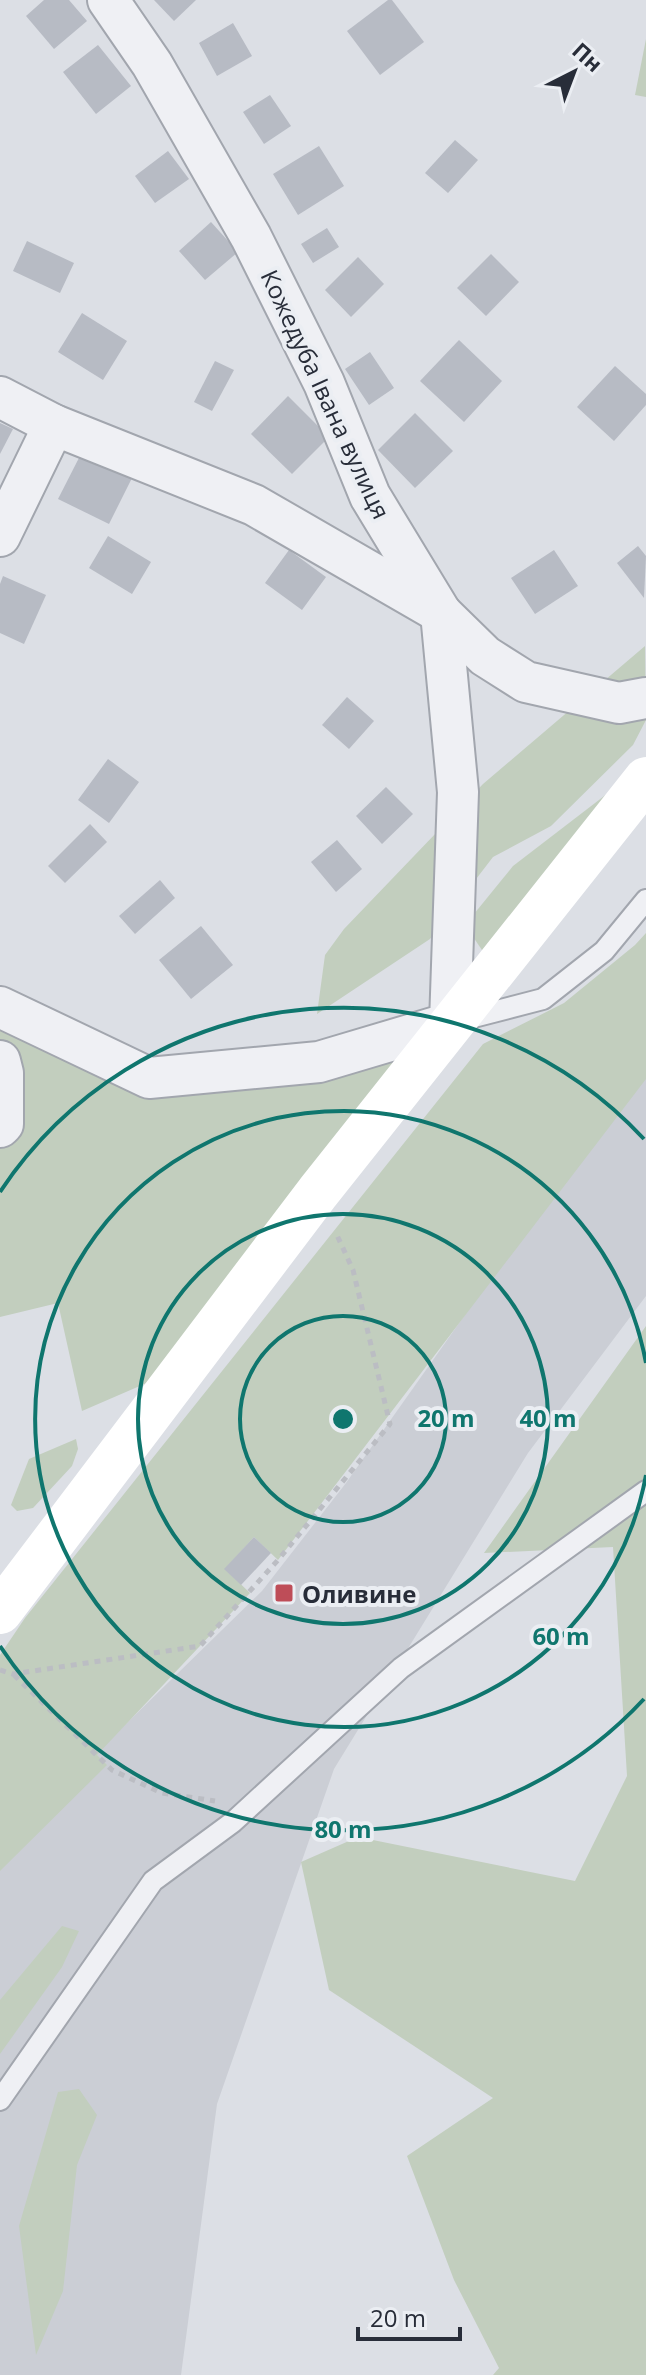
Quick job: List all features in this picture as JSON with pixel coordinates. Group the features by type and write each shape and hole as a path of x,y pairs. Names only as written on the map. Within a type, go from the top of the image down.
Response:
{"street":[{"name":"Кожедуба Івана вулиця","path":"108,0 152,64 251,237 324,383 370,496 441,613"},
{"path":"0,397 54,425 254,505 441,613 485,656 526,682 619,703 646,698"},
{"path":"0,536 54,425"},
{"path":"441,613 458,792 450,1023"},
{"path":"0,1612 318,1192 646,779"},
{"path":"0,1007 149,1078 319,1062 450,1023"},
{"path":"0,1061 3,1124 0,1127"}],"lane":[{"path":"450,1023 543,999 604,951 646,900"},
{"path":"0,2100 153,1881 254,1803 401,1668 646,1491"}],"path":[{"path":"0,1670 13,1674 200,1646 269,1571 390,1424 353,1270 318,1192"},
{"path":"13,1674 112,1770 162,1793 205,1801 254,1803"}],"shaded area":[{"path":"646,1059 646,1296 528,1453 334,1769 217,2104 181,2375 0,2375 0,1847 262,1591 346,1483"}],"green space":[{"path":"646,39 646,97 635,95"},
{"path":"645,646 646,720 633,745 551,826 493,857 430,939 317,1014 325,955 344,929 483,784"},
{"path":"638,770 484,953 465,925 513,866"},
{"path":"646,933 646,1079 278,1560 254,1537 225,1569 250,1593 97,1755 107,1765 0,1871 0,1655 25,1618 483,1044 564,1003"},
{"path":"0,1007 149,1078 450,1023 186,1366 82,1411 58,1303 0,1317"},
{"path":"646,1326 646,2375 493,2375 499,2368 454,2280 407,2156 493,2098 329,1990 301,1862 358,1837 575,1881 627,1776 613,1547 484,1553"},
{"path":"76,1439 78,1449 72,1466 33,1508 17,1511 11,1505 29,1459"},
{"path":"62,1926 79,1931 62,1967 0,2054 0,2000"},
{"path":"79,2089 97,2115 77,2165 63,2291 36,2355 19,2226 58,2092"}],"building":[{"path":"44,0 69,0 87,21 54,49 26,16"},
{"path":"154,0 196,0 174,21"},
{"path":"392,0 424,42 380,75 347,31"},
{"path":"233,23 252,56 217,76 199,43"},
{"path":"98,45 131,86 96,114 63,72"},
{"path":"270,95 291,126 264,144 243,112"},
{"path":"455,140 478,160 448,193 425,173"},
{"path":"319,146 344,186 298,215 273,174"},
{"path":"168,151 189,179 155,203 135,176"},
{"path":"211,222 238,252 205,280 179,251"},
{"path":"327,228 339,247 313,263 301,244"},
{"path":"27,241 74,263 60,293 13,271"},
{"path":"491,254 519,282 486,316 457,288"},
{"path":"358,257 384,284 351,317 325,290"},
{"path":"82,313 127,341 103,380 58,352"},
{"path":"459,340 502,381 464,422 420,381"},
{"path":"370,352 394,388 369,405 345,369"},
{"path":"215,361 234,370 212,411 194,402"},
{"path":"615,366 646,394 646,405 614,441 577,407"},
{"path":"288,396 329,437 292,474 251,434"},
{"path":"415,413 453,451 415,488 378,450"},
{"path":"0,423 13,429 0,454"},
{"path":"82,452 132,478 109,524 58,499"},
{"path":"108,536 151,562 132,594 89,568"},
{"path":"638,546 646,556 644,598 617,563"},
{"path":"289,550 326,577 302,610 265,583"},
{"path":"554,550 578,586 535,614 511,578"},
{"path":"3,576 46,595 24,644 0,633 0,584"},
{"path":"347,697 374,721 349,749 322,725"},
{"path":"108,759 139,782 109,823 78,800"},
{"path":"386,787 413,814 382,844 356,816"},
{"path":"90,824 107,842 65,883 48,866"},
{"path":"337,840 362,869 336,892 311,862"},
{"path":"160,880 175,898 135,934 119,916"},
{"path":"201,926 233,965 191,999 159,960"},
{"path":"254,1537 271,1553 241,1585 224,1569"}],"place":[{"name":"Оливине","path":"284,1593"}]}
